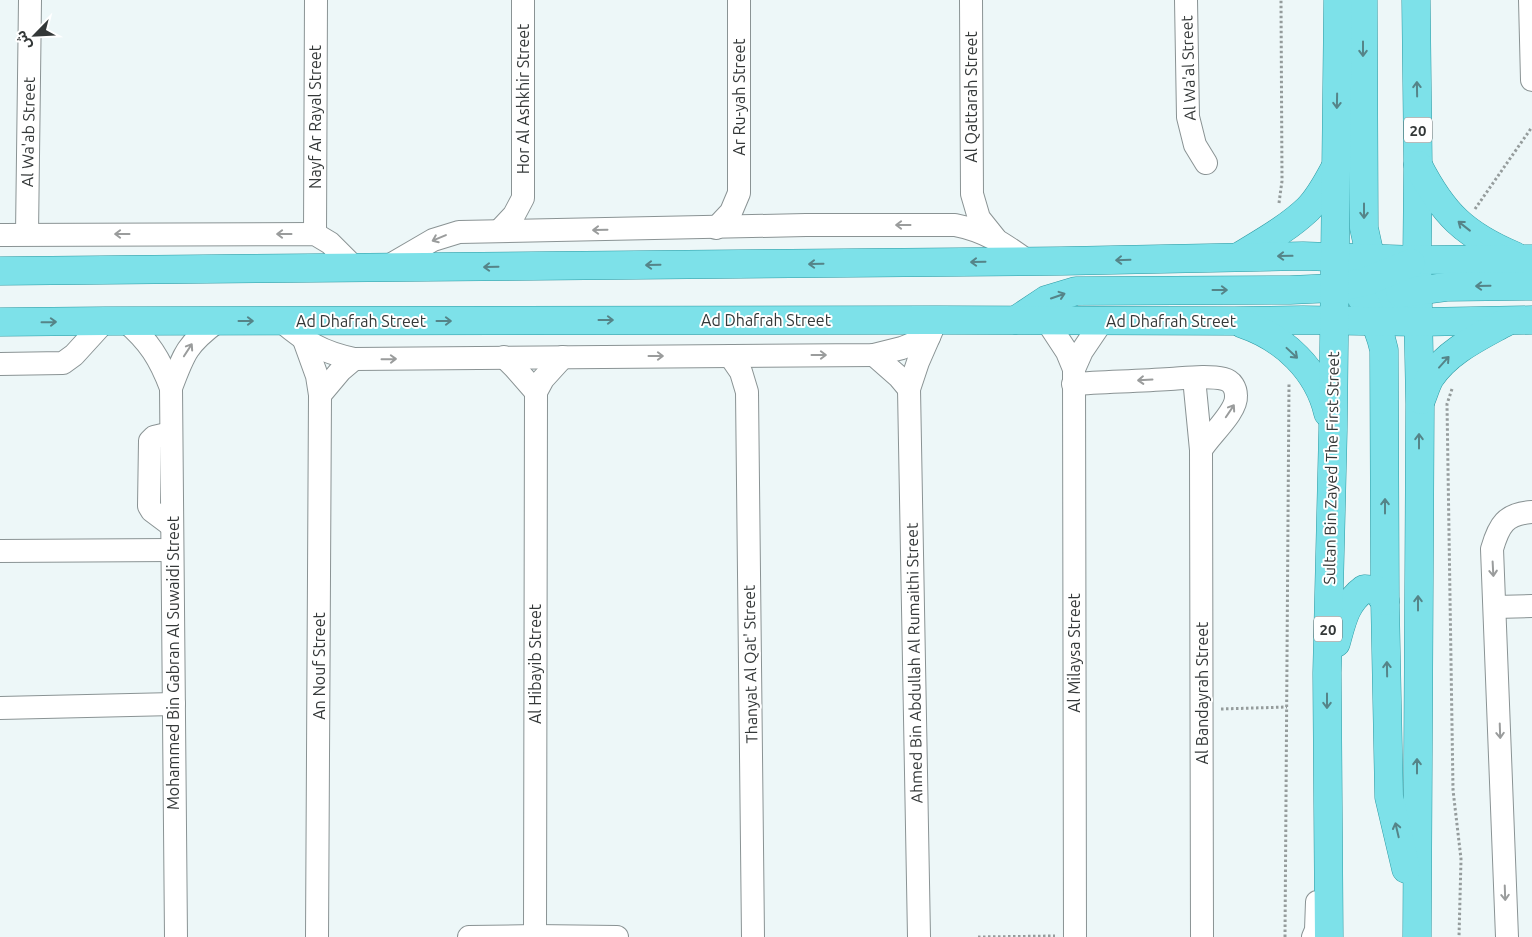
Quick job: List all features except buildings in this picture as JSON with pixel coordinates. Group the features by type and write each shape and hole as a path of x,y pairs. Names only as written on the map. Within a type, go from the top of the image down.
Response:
{"main road":[{"name":"Sultan Bin Zayed The First Street","path":"1329,937 1327,673 1334,320 1367,290 1334,257 1338,0"},
{"path":"1363,0 1364,228 1367,290 1384,350 1385,600 1389,797 1416,924"},
{"name":"20","path":"1416,0 1417,260 1420,404 1416,924"},
{"path":"1418,165 1443,207 1460,224 1488,245 1526,259"},
{"path":"1240,256 1295,220 1309,208 1324,188 1336,166"},
{"name":"Ad Dhafrah Street","path":"0,271 1030,262 1240,256 1334,257 1367,290 1418,322 1521,320"},
{"name":"Ad Dhafrah Street","path":"0,322 281,321 933,328 1016,320 1334,320 1367,290 1417,260 1526,259"},
{"path":"1016,320 1046,300 1076,291 1418,290 1446,287 1532,286"},
{"path":"1420,404 1430,379 1448,357 1475,340 1521,320"},
{"path":"1234,321 1256,329 1276,340 1294,354 1313,376 1326,402 1333,430"},
{"path":"1327,673 1345,613 1354,596 1364,589 1376,590 1385,600"}],"street":[{"name":"Al Wa'ab Street","path":"27,234 30,0"},
{"name":"Nayf Ar Rayal Street","path":"315,234 316,0"},
{"name":"Hor Al Ashkhir Street","path":"499,231 514,215 523,198 523,0"},
{"name":"Ar Ru-yah Street","path":"716,228 731,212 739,193 739,0"},
{"name":"Al Qattarah Street","path":"971,0 972,194 979,218 995,238"},
{"name":"Al Wa'al Street","path":"1186,0 1188,117 1195,144 1206,163"},
{"path":"1530,0 1532,80"},
{"path":"739,193 751,211 766,226"},
{"path":"928,225 941,221 953,214 972,194"},
{"name":"Hor Al Ashkhir Street","path":"523,198 551,231"},
{"name":"Ad Dhafrah Street","path":"385,268 445,235 459,232 766,226 955,225 967,227 995,238 1030,262"},
{"path":"0,235 315,234 325,239 355,268"},
{"name":"Al Milaysa Street","path":"1046,320 1066,352 1074,377"},
{"name":"Al Milaysa Street","path":"1075,936 1074,377 1082,351 1103,320"},
{"path":"0,364 63,363 115,321"},
{"name":"Mohammed Bin Gabran Al Suwaidi Street","path":"115,321 140,334 153,350 171,388"},
{"name":"Mohammed Bin Gabran Al Suwaidi Street","path":"176,937 171,388 185,352 198,336 218,321"},
{"path":"281,321 313,346 335,355 354,359 874,355 902,348 933,328"},
{"name":"Ahmed Bin Abdullah Al Rumaithi Street","path":"919,937 909,389 918,362 933,328"},
{"name":"An Nouf Street","path":"304,340 312,358 320,395 317,937"},
{"path":"874,355 899,376 909,389"},
{"name":"Thanyat Al Qat' Street","path":"730,356 741,372 747,392 753,937"},
{"path":"747,392 751,382 764,367 780,356"},
{"path":"504,357 536,392 552,367 563,357"},
{"path":"320,395 341,370 354,359"},
{"path":"1074,377 1224,379 1232,383 1236,389 1237,398 1234,408 1201,450"},
{"name":"Al Bandayrah Street","path":"1194,378 1201,450 1202,937"},
{"name":"Al Hibayib Street","path":"535,936 536,392"},
{"path":"1507,937 1492,549 1497,532 1503,522 1514,516 1532,512"},
{"path":"0,551 172,550"},
{"path":"1495,607 1532,606"},
{"path":"0,708 174,704"},
{"path":"1313,937 1316,930 1320,824 1328,782"},
{"path":"469,937 617,937"}],"path":[{"path":"1278,209 1282,181 1281,0"},
{"path":"1470,215 1532,127"},
{"path":"1455,381 1447,404 1452,790 1461,859 1459,937"},
{"path":"1285,937 1289,382"},
{"path":"1202,709 1288,707"},
{"path":"978,937 1075,936"}]}
